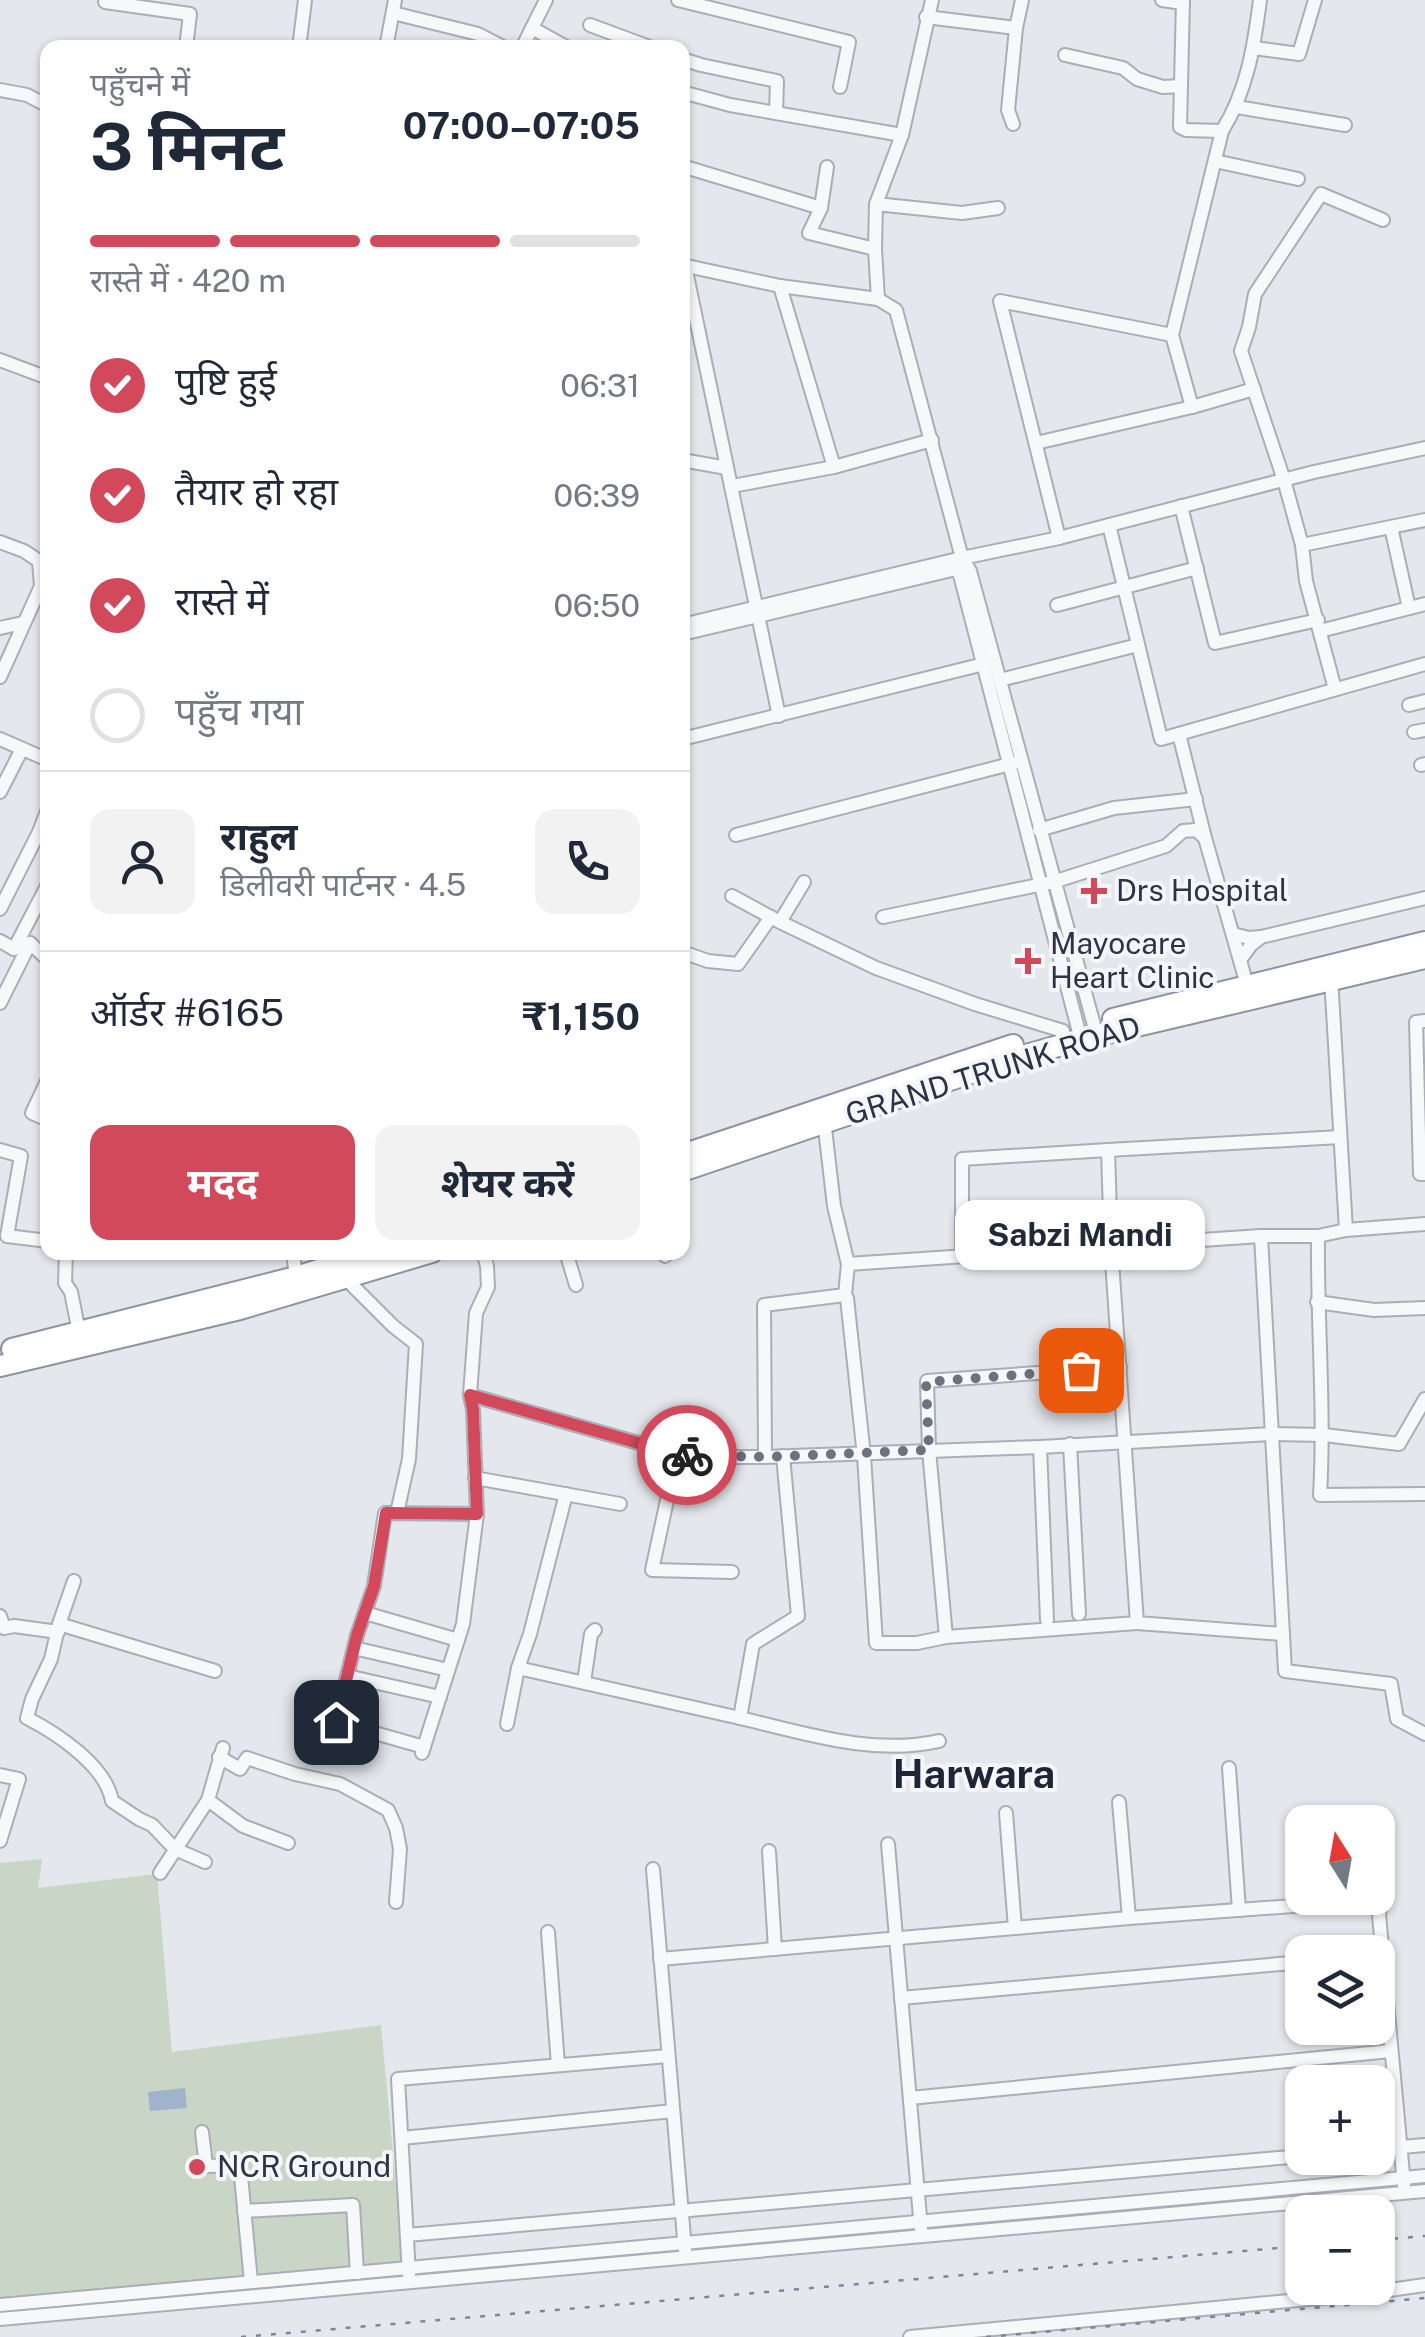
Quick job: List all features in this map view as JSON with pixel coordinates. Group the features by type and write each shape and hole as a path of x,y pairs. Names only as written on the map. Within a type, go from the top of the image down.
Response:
{"highway":[{"name":"GRAND TRUNK ROAD","path":"690,1160 823,1115 984,1053 1331,971 1425,942"},
{"name":"GRAND TRUNK ROAD","path":"1083,1032 1247,984 1425,958"},
{"path":"0,1352 357,1260"},
{"path":"0,1366 240,1308 405,1260"}],"street":[{"path":"300,40 305,0"},
{"path":"526,40 546,0"},
{"path":"678,0 849,42 840,86"},
{"path":"747,16 749,0"},
{"path":"878,299 876,204 902,135 932,0"},
{"path":"1013,124 1008,110 1022,0"},
{"path":"1162,0 1183,2 1180,128 1222,131"},
{"path":"1192,407 1172,335 1222,131 1236,107 1254,48 1260,0"},
{"path":"1254,48 1298,54 1315,0"},
{"path":"106,2 190,14 187,40"},
{"path":"388,40 394,6 474,40"},
{"path":"926,17 1016,28"},
{"path":"590,25 630,40"},
{"path":"532,28 554,40"},
{"path":"1065,55 1123,68 1137,79 1163,87 1181,86"},
{"path":"690,61 777,81 776,113"},
{"path":"0,90 27,94 40,101"},
{"path":"690,94 902,135"},
{"path":"1236,107 1346,125"},
{"path":"1215,160 1298,179"},
{"path":"827,167 821,208 809,233 875,249"},
{"path":"690,168 821,208"},
{"path":"1335,689 1284,480 1241,350 1255,294 1321,194 1383,220"},
{"path":"876,204 962,213 998,208"},
{"path":"690,266 780,286 878,299 896,310 962,558 970,571 989,663 1000,680 1016,763 1039,830 1046,883"},
{"path":"780,286 834,467"},
{"path":"690,293 778,716"},
{"path":"1059,538 1000,300 1172,335"},
{"path":"0,360 40,375"},
{"path":"1036,442 1192,407 1254,388"},
{"path":"732,486 834,467 932,440"},
{"path":"690,632 962,558 1425,448"},
{"path":"690,461 727,468"},
{"path":"1181,506 1216,643 1380,617 1425,604"},
{"path":"1302,545 1425,520"},
{"path":"1109,525 1161,739 1425,664"},
{"path":"1392,527 1408,608"},
{"path":"0,542 24,551 40,567"},
{"path":"690,624 956,568 989,663 1083,1032 975,1004 876,968 732,896"},
{"path":"1056,605 1197,568"},
{"path":"0,677 40,595"},
{"path":"0,628 23,623"},
{"path":"1000,680 1138,645"},
{"path":"690,737 989,663"},
{"path":"1409,706 1425,701"},
{"path":"1179,734 1247,984"},
{"path":"0,739 40,756"},
{"path":"0,792 22,748"},
{"path":"736,835 1016,763"},
{"path":"1039,830 1114,808 1196,799"},
{"path":"884,917 1046,883 1166,846 1183,830 1196,830 1205,838"},
{"path":"0,910 40,839"},
{"path":"690,955 738,964 804,882"},
{"path":"1240,960 1262,938 1425,898"},
{"path":"14,948 40,899"},
{"path":"1233,934 1262,938"},
{"path":"0,941 14,948 30,943"},
{"path":"30,943 40,952"},
{"path":"0,1004 30,943"},
{"path":"1331,971 1346,1230"},
{"path":"1425,1021 1416,1022 1421,1074 1420,1174 1425,1174"},
{"path":"40,1096 32,1113 40,1116"},
{"path":"766,1457 764,1305 845,1295 848,1264 834,1206 823,1115"},
{"path":"962,1256 962,1159 1340,1136"},
{"path":"0,1150 21,1156 8,1236 40,1240"},
{"path":"1108,1150 1111,1246 1138,1624"},
{"path":"848,1264 1261,1236 1318,1236 1425,1224"},
{"path":"1261,1236 1285,1671 1391,1684 1398,1719 1425,1734"},
{"path":"1318,1236 1324,1435 1320,1495 1425,1494"},
{"path":"66,1260 65,1282 71,1292 79,1332"},
{"path":"293,1260 296,1277"},
{"path":"477,1514 386,1513 374,1586 336,1722 423,1750 463,1624 477,1514 470,1395 476,1313 488,1287 485,1260"},
{"path":"568,1260 576,1285"},
{"path":"345,1278 416,1344 409,1459 397,1513"},
{"path":"847,1298 876,1643 916,1644 946,1637 1138,1624 1282,1634"},
{"path":"1317,1302 1374,1310 1425,1308"},
{"path":"946,1637 926,1382 1120,1367"},
{"path":"470,1395 677,1454 766,1457 1272,1434 1324,1435 1399,1444 1425,1400"},
{"path":"1070,1444 1079,1614"},
{"path":"1040,1447 1046,1620"},
{"path":"677,1454 652,1570 732,1572"},
{"path":"740,1718 753,1644 798,1616 783,1456"},
{"path":"475,1478 620,1504"},
{"path":"506,1724 566,1494"},
{"path":"74,1581 51,1659 32,1699 28,1718 50,1729 77,1752 110,1788 112,1801 152,1825 175,1849 205,1862"},
{"path":"366,1612 458,1640"},
{"path":"0,1616 4,1628 58,1628 215,1671"},
{"path":"584,1682 595,1630"},
{"path":"354,1648 448,1670"},
{"path":"518,1668 868,1745 916,1746 939,1741"},
{"path":"348,1676 440,1697"},
{"path":"160,1873 208,1800 221,1753 240,1770 248,1758 340,1784 388,1810 400,1849 396,1902"},
{"path":"1230,1768 1239,1910"},
{"path":"0,1775 19,1779 0,1841"},
{"path":"208,1800 243,1826 288,1843"},
{"path":"1119,1802 1129,1918"},
{"path":"1006,1813 1015,1928"},
{"path":"888,1844 921,2229"},
{"path":"769,1851 776,1949"},
{"path":"653,1869 685,2250"},
{"path":"660,1959 1361,1901 1381,1904 1379,1935"},
{"path":"548,1932 558,2066"},
{"path":"902,1998 1285,1964"},
{"path":"1391,2045 1404,2185"},
{"path":"910,2098 1392,2052"},
{"path":"409,2275 398,2080 668,2056"},
{"path":"402,2138 673,2111"},
{"path":"202,2132 206,2166 240,2165 251,2282"},
{"path":"1395,2147 1425,2145"},
{"path":"407,2235 1285,2158"},
{"path":"0,2319 409,2275 1404,2185 1425,2176"},
{"path":"1404,2185 1425,2191"},
{"path":"244,2211 353,2205 357,2273"},
{"path":"0,2305 357,2273 409,2275"},
{"path":"910,2337 1425,2285"}],"green space":[{"name":"NCR Ground","path":"42,1859 38,1888 157,1874 172,2052 381,2025 405,2282 0,2319 0,1863"}],"water":[{"path":"185,2088 187,2108 150,2111 148,2092"}],"railway":[{"path":"1395,2239 1425,2236"},
{"path":"241,2337 1285,2247"},
{"path":"986,2337 1425,2298"}],"way so far":[{"path":"687,1455 766,1457 929,1450 926,1382 1081,1370"}],"place":[{"name":"Drs Hospital","path":"1094,891"},
{"name":"Mayocare Heart Clinic","path":"1028,961"},
{"name":"Sabzi Mandi","path":"1081,1370"},
{"name":"NCR Ground","path":"197,2167"}],"district":[{"name":"Harwara","path":"974,1774"}],"route":[{"path":"336,1722 357,1635 374,1586 386,1513 477,1514 470,1395 687,1455"}]}
